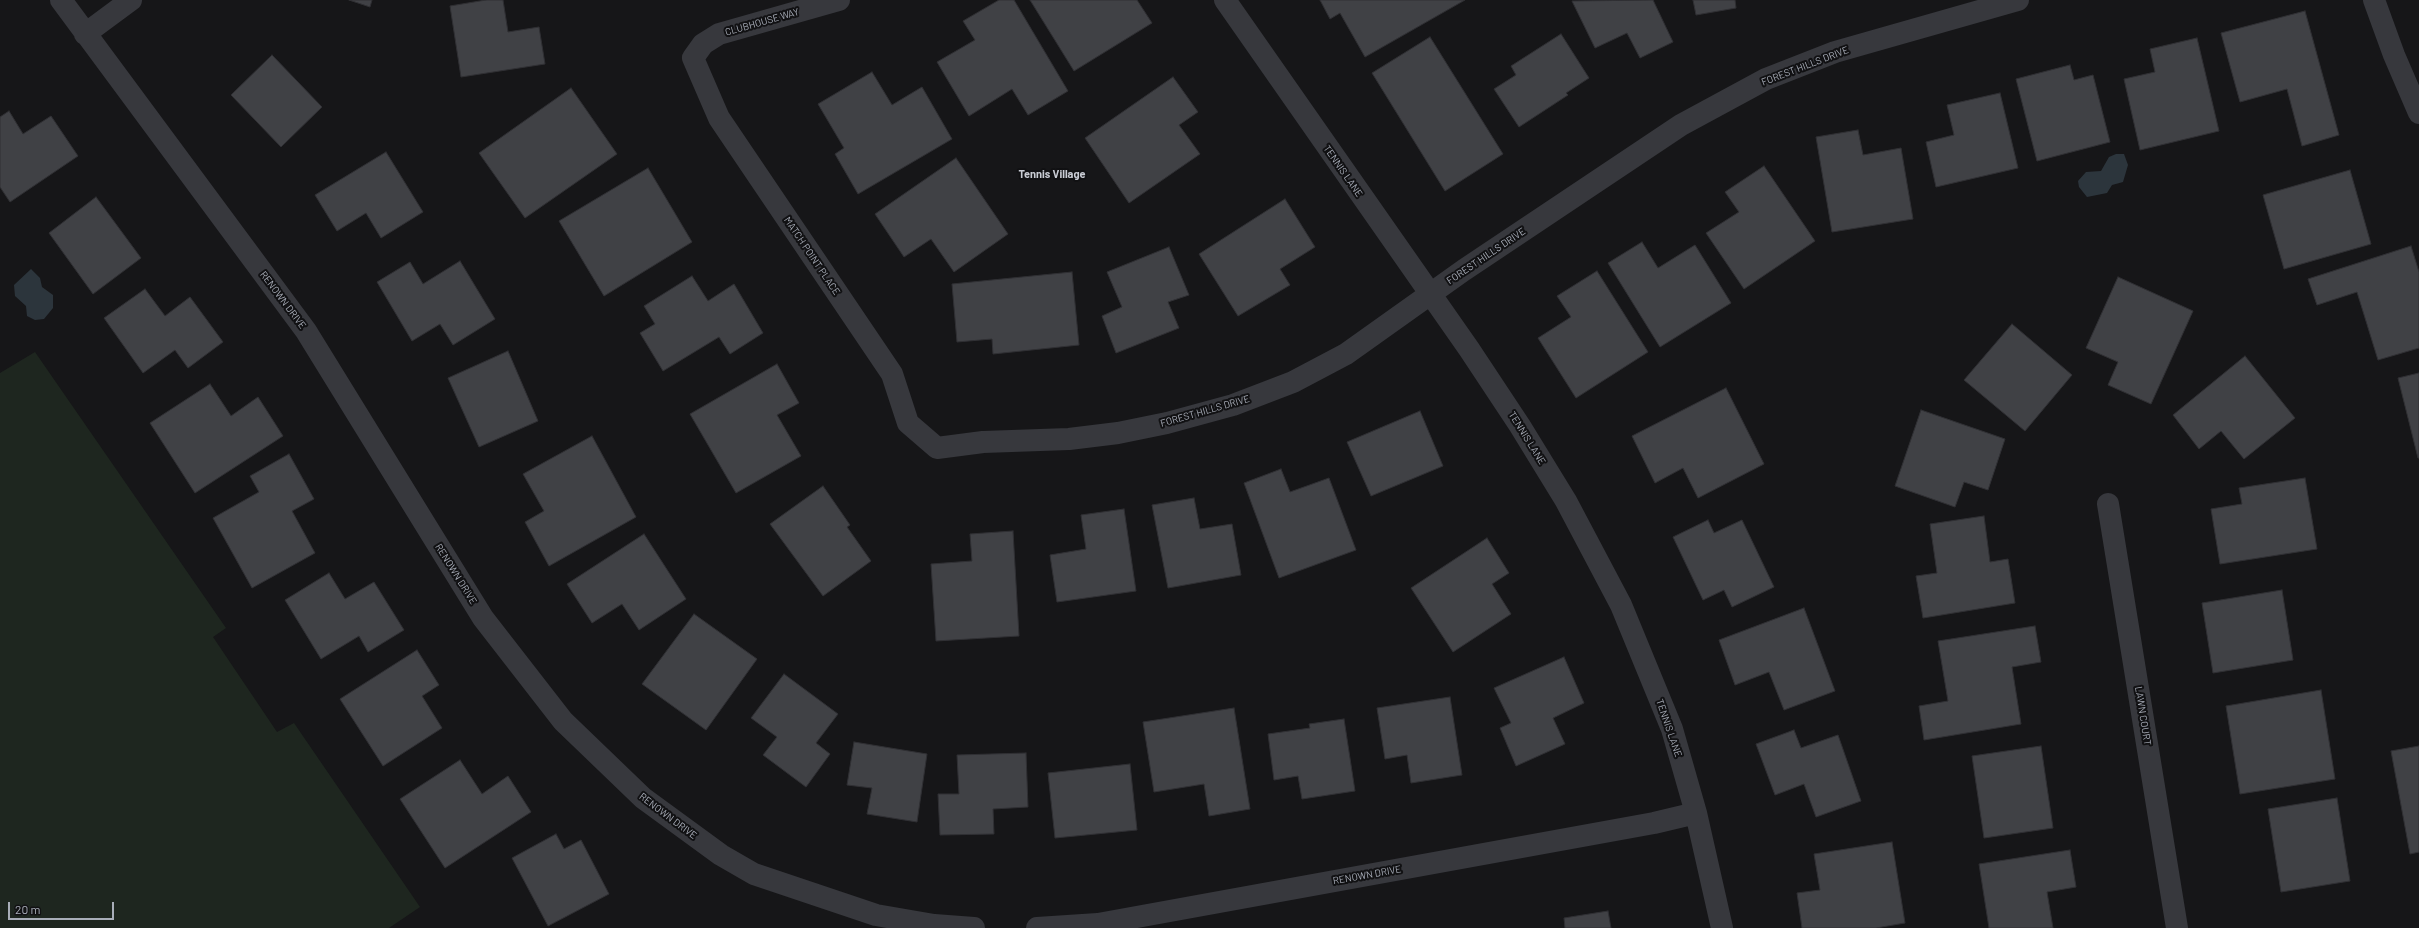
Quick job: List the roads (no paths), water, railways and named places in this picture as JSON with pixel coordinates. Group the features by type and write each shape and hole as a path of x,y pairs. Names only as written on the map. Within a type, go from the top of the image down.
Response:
{"street":[{"name":"RENOWN DRIVE","path":"61,0 306,331 483,618 563,721 643,798 721,855 754,874 876,914 934,925 974,928"},
{"path":"85,34 131,0"},
{"name":"CLUBHOUSE WAY","path":"694,58 703,44 719,34 839,0"},
{"name":"TENNIS LANE","path":"1225,0 1430,294 1524,432 1566,501 1621,605 1672,729 1696,812 1722,928"},
{"name":"FOREST HILLS DRIVE","path":"937,448 983,442 1069,438 1118,433 1167,423 1233,405 1293,382 1346,354 1430,294 1681,125 1766,79 1835,52 2018,0"},
{"path":"2374,0 2394,56 2419,114"},
{"name":"MATCH POINT PLACE","path":"694,58 719,118 892,374 908,422 937,448"},
{"name":"LAWN COURT","path":"2108,504 2177,928"},
{"name":"RENOWN DRIVE","path":"1037,928 1098,924 1654,823 1696,812"}],"district":[{"name":"Tennis Village","path":"1052,174"}]}
